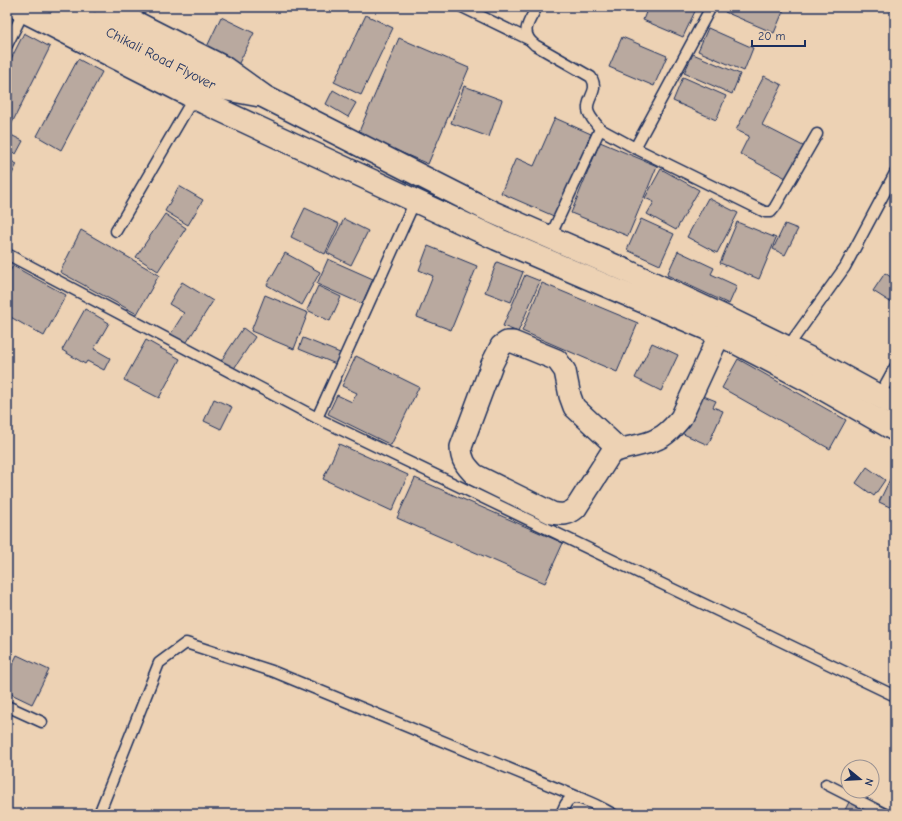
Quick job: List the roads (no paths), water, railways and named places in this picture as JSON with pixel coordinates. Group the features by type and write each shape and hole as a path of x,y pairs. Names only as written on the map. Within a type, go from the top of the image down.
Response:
{"main road":[{"name":"Chikali Road Flyover","path":"61,7 220,88 265,97"},
{"path":"105,7 131,13 223,67 265,97 492,212 627,270 723,326 809,381 895,430"},
{"path":"20,9 194,97 497,239 541,258 723,326 787,348 813,360 887,401"},
{"path":"220,88 250,124"},
{"path":"541,258 550,237"}],"street":[{"path":"619,449 574,407 570,396 565,370 557,360 513,342 507,342 502,346 492,364 461,447 461,456 466,465 475,475 552,513 560,515 570,514 576,508 611,453 619,449 657,440 671,430 682,418 723,326"}],"lane":[{"path":"462,7 528,39 535,45 591,77 594,82 594,90 588,108 589,115 600,129 635,148 765,212 771,212 776,207 817,134"},
{"path":"528,39 526,32 528,24 537,7"},
{"path":"635,148 711,7"},
{"path":"7,45 20,9"},
{"path":"116,231 194,97"},
{"path":"550,237 600,129"},
{"path":"787,348 845,267 895,173"},
{"path":"317,418 415,201"},
{"path":"7,254 317,418 895,696"},
{"path":"887,401 895,367"},
{"path":"99,814 158,663 186,643 272,671 583,799 613,814"},
{"path":"7,706 42,722"},
{"path":"826,784 885,814"},
{"path":"561,814 567,801 574,798 583,799"}]}
